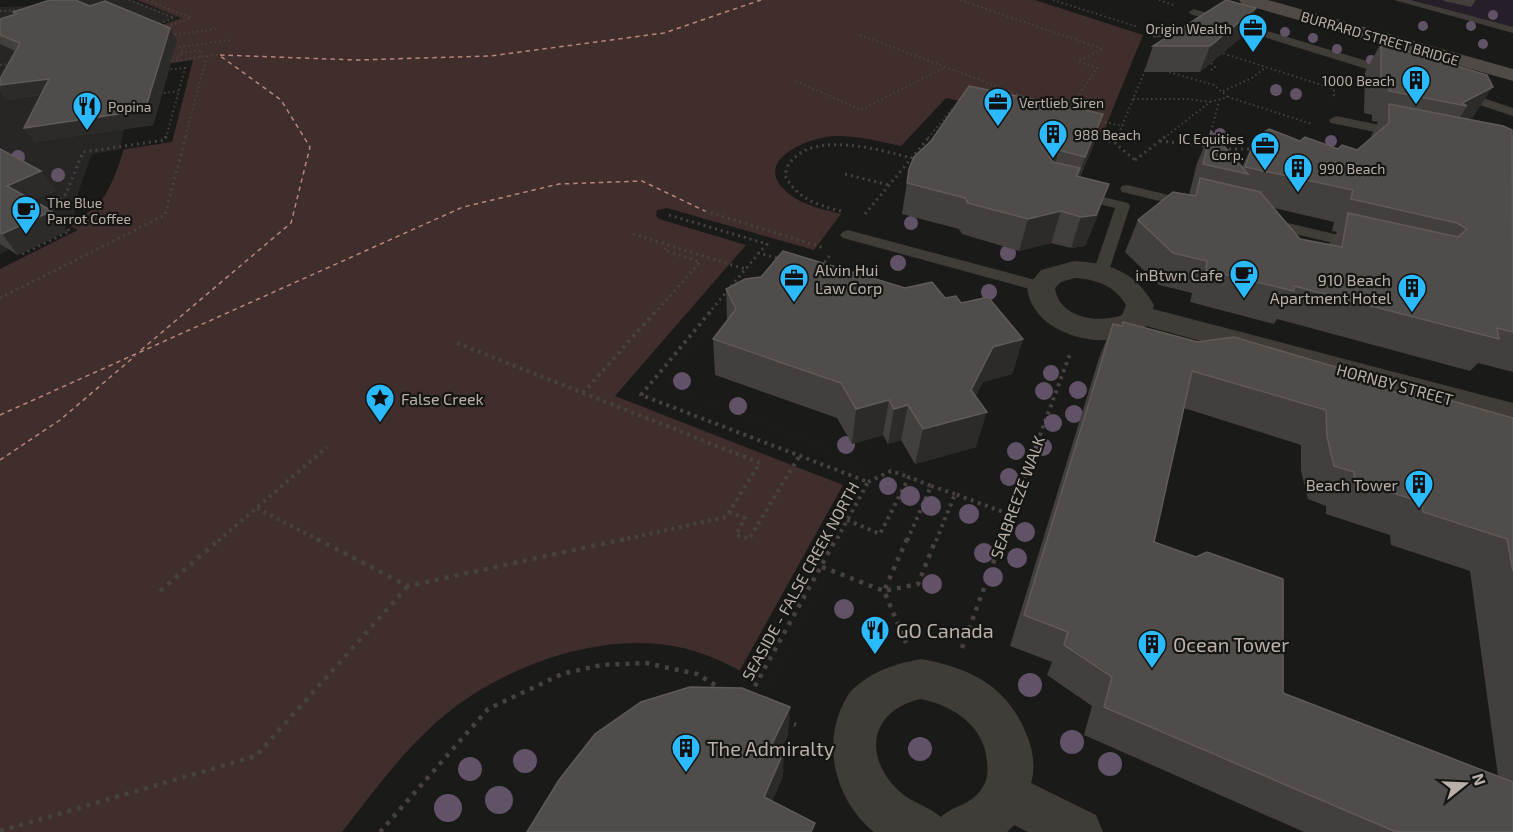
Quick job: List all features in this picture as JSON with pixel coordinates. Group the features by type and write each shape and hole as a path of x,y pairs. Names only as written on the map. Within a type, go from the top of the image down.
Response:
{"main road":[{"name":"BURRARD STREET BRIDGE","path":"1248,0 1513,75"}],"street":[{"path":"1088,270 1101,273 1115,278 1131,291 1140,305 1134,321 1117,329 1092,330 1079,327 1064,321 1048,309 1040,296 1041,287 1052,274 1062,271 1088,270"},
{"name":"HORNBY STREET","path":"1138,314 1513,415"},
{"path":"907,829 879,806 863,782 855,757 855,732 863,709 878,692 898,681 920,677 948,682 969,693 987,708 1001,728 1008,749 1011,772 1005,795 994,814 974,828 959,832"},
{"path":"1005,795 1079,832"}],"lane":[{"path":"1399,0 1513,30"},
{"path":"1194,12 1401,75"},
{"path":"1444,89 1513,112"},
{"path":"1336,120 1418,136"},
{"path":"1127,189 1204,208"},
{"path":"1061,190 1123,207 1101,273"},
{"path":"1248,218 1375,248"},
{"path":"848,235 1041,287"}],"path":[{"path":"129,0 174,18 153,26"},
{"path":"147,0 191,18 154,31"},
{"path":"960,0 1103,49 1078,61 1097,68 1068,113"},
{"path":"1053,0 1161,32 1115,143"},
{"path":"0,12 21,10"},
{"path":"162,36 216,30"},
{"path":"860,35 1046,105"},
{"path":"179,47 231,40"},
{"path":"160,60 180,57 183,46"},
{"path":"181,53 202,50 200,57"},
{"path":"1147,66 1214,85 1224,91 1228,97 1327,129 1336,120 1334,89 1216,52"},
{"path":"165,62 219,55"},
{"path":"0,298 165,215 207,56"},
{"path":"1203,58 1209,60 1215,67 1209,72"},
{"path":"0,65 21,63"},
{"path":"796,81 861,110 945,67"},
{"path":"1224,91 1252,78 1266,67"},
{"path":"41,216 47,214 66,194 83,152 165,140 185,68 161,71"},
{"path":"164,93 178,91"},
{"path":"1133,99 1188,99 1220,102 1228,97"},
{"path":"1080,135 1115,143 1135,160 1210,102"},
{"path":"1208,146 1220,102"},
{"path":"819,270 952,108 964,111"},
{"path":"1090,118 1123,126"},
{"path":"1160,141 1224,149 1264,149"},
{"path":"863,216 811,202 792,191 785,176 790,162 804,151 833,144 864,145 911,158"},
{"path":"845,174 889,185"},
{"path":"705,212 818,244"},
{"path":"22,254 70,231 47,214"},
{"path":"669,215 767,244 759,253 789,261"},
{"path":"633,234 745,269"},
{"path":"583,393 700,262 664,250 670,246"},
{"name":"SEASIDE - FALSE CREEK NORTH","path":"746,703 868,482 640,395 759,253"},
{"path":"0,831 256,756 408,586 726,517 760,463 457,343"},
{"name":"SEABREEZE WALK","path":"964,643 1070,352"},
{"path":"160,591 327,447"},
{"path":"729,512 745,518 736,535 749,539 800,455"},
{"path":"868,482 891,471 1011,515"},
{"path":"847,520 880,534 909,477"},
{"path":"897,624 884,591 931,486"},
{"path":"822,567 884,591 918,584 955,494"},
{"path":"257,508 408,586"},
{"name":"SEASIDE - FALSE CREEK NORTH","path":"380,832 488,709 562,674 601,665 646,663 697,674 726,691"},
{"path":"776,716 796,724"}],"shaded area":[{"path":"69,0 133,0 179,17 145,30 172,142 92,154 78,193 72,232 0,265 0,7 63,5"},
{"name":"False Creek","path":"137,0 1035,0 1143,35 1103,133 946,98 901,146 859,137 833,136 809,141 786,154 778,162 775,171 778,182 794,198 824,210 848,216 827,246 813,257 776,256 761,265 671,374 669,384 678,391 843,454 862,473 867,494 769,687 711,657 673,646 641,643 608,645 574,651 541,661 509,675 478,691 451,710 404,755 342,832 0,832 0,257 51,235 75,221 97,205 107,191 116,172 131,123 146,31 181,18"},
{"path":"1413,0 1513,0 1513,29"}],"pier":[{"path":"193,60 172,142 119,150 137,77 129,69"},
{"path":"667,208 814,250 841,214 848,216 824,252 813,258 797,260 776,256 761,265 671,374 669,383 678,391 843,454 862,473 867,494 769,687 740,670 843,485 615,396 746,245 659,219 656,216 657,210"},
{"path":"65,223 78,230 0,269 0,254"}],"building":[{"path":"50,0 75,0 90,6 105,1 170,28 145,110 24,128 49,79 0,85 0,79 20,43 0,35 0,19 16,14 13,12"},
{"path":"1226,0 1256,8 1210,46 1153,46"},
{"path":"1381,43 1487,75 1493,87 1462,103 1467,106 1389,91 1389,85 1381,83"},
{"path":"969,86 1103,114 1085,157 1059,150 1049,156 1053,162 1080,168 1076,176 1109,184 1096,215 1081,217 1061,211 1028,219 968,203 965,198 907,183 914,157 931,141"},
{"path":"1389,104 1503,126 1512,130 1513,332 1497,328 1499,339 1294,286 1294,291 1206,270 1207,261 1173,253 1138,220 1173,192 1196,196 1200,178 1260,192 1300,239 1342,247 1348,213 1458,237 1467,229 1457,223 1351,199 1353,190 1245,167 1256,137 1269,129 1300,141 1305,137 1338,149 1342,145 1357,150 1389,123"},
{"path":"1211,131 1248,174 1203,164"},
{"path":"0,149 41,171 7,186 52,211 2,234 0,233"},
{"path":"783,251 905,288 932,282 945,298 956,296 961,303 988,297 1023,339 993,347 971,390 987,412 923,429 908,405 894,409 889,400 856,409 841,383 713,339 736,309 726,289 745,279 761,277"},
{"path":"1123,322 1198,342 1234,337 1349,371 1361,382 1417,399 1417,391 1513,418 1513,571 1507,539 1423,512 1422,502 1354,481 1354,472 1334,466 1327,437 1326,410 1192,371 1154,542 1196,557 1207,552 1283,579 1283,693 1513,782 1513,832 1396,832 1104,707 1112,677 1064,645 1068,632 1024,615 1113,324 1122,326"},
{"name":"The Admiralty","path":"690,687 742,688 790,707 772,744 784,751 764,797 815,823 811,832 527,832 559,780 595,734 641,702"}],"ferry route":[{"path":"220,55 357,60 490,56 664,33 761,0"},
{"path":"141,350 291,223 310,147 281,100 219,55"},
{"path":"0,415 463,207 559,184 642,181 705,211"},
{"path":"0,460 60,420 135,356"}],"place":[{"name":"Origin Wealth","path":"1253,54"},
{"name":"1000 Beach","path":"1416,106"},
{"name":"Vertlieb Siren","path":"998,128"},
{"name":"Popina","path":"87,132"},
{"name":"988 Beach","path":"1053,160"},
{"name":"IC Equities Corp.","path":"1265,172"},
{"name":"990 Beach","path":"1298,194"},
{"name":"The Blue Parrot Coffee","path":"26,236"},
{"name":"inBtwn Cafe","path":"1244,300"},
{"name":"Alvin Hui Law Corp","path":"794,304"},
{"name":"910 Beach Apartment Hotel","path":"1412,314"},
{"name":"False Creek","path":"380,424"},
{"name":"Beach Tower","path":"1419,510"},
{"name":"GO Canada","path":"875,656"},
{"name":"Ocean Tower","path":"1152,670"},
{"name":"The Admiralty","path":"686,774"}]}
